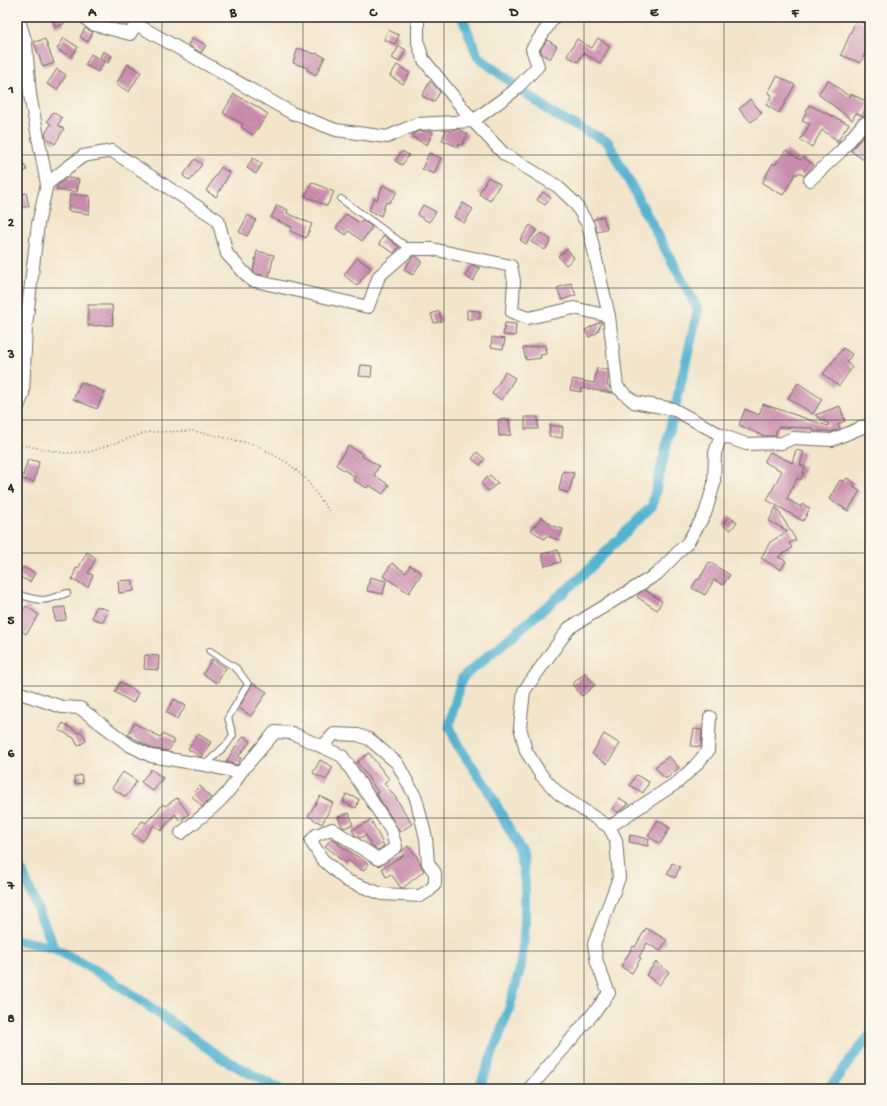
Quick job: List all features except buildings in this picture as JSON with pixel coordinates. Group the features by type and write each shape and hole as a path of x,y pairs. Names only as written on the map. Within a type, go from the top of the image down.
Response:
{"street":[{"path":"17,409 23,394 26,326 38,224 47,184 30,95 26,43 18,17"},
{"path":"84,17 92,24 130,34 136,24 292,113 336,130 387,137 417,124 473,121 514,91 538,66 532,48 554,17"},
{"path":"418,17 418,43 423,59 473,121 504,154 557,186 575,203 588,225 609,316 617,388 634,402 673,409 721,435 746,444 782,443 793,438 832,440 870,424"},
{"path":"810,180 841,151 863,124 870,121"},
{"path":"47,184 83,156 112,151 218,220 228,254 251,280 368,307 379,276 410,249 432,249 511,266 514,281 512,312 528,318 574,308 609,316"},
{"path":"529,1089 609,993 597,963 594,944 619,878 616,840 609,827 559,794 541,775 526,751 520,727 524,692 569,628 657,574 688,542 705,514 714,484 715,453 721,435"},
{"path":"17,692 62,707 80,708 129,745 151,756 205,765 240,773"},
{"path":"609,827 678,782 695,766 708,751 710,717"},
{"path":"181,833 220,802 234,784 240,773 275,732 292,733 342,756 391,830 396,847 378,859 332,829 316,835 311,841 322,859 347,881 382,894 420,896 430,890 435,884 435,873 428,863 426,838 416,798 397,763 369,739 358,735 334,734 322,746"}],"lane":[{"path":"341,199 410,249"},
{"path":"17,594 37,601 47,601 67,593"},
{"path":"205,765 227,744 233,735 228,718 248,684 237,669 210,651"}],"path":[{"path":"17,444 64,453 89,452 148,432 193,431 218,436 256,446 288,462 305,478 329,511"}],"waterway":[{"path":"462,17 478,57 556,116 608,142 698,310 652,506 577,581 462,678 449,725 457,744 487,788 520,849 525,883 525,925 521,965 509,1009 479,1089"},
{"path":"17,860 54,948"},
{"path":"17,940 54,948 112,980 220,1057 279,1089"},
{"path":"828,1089 870,1035"}]}
